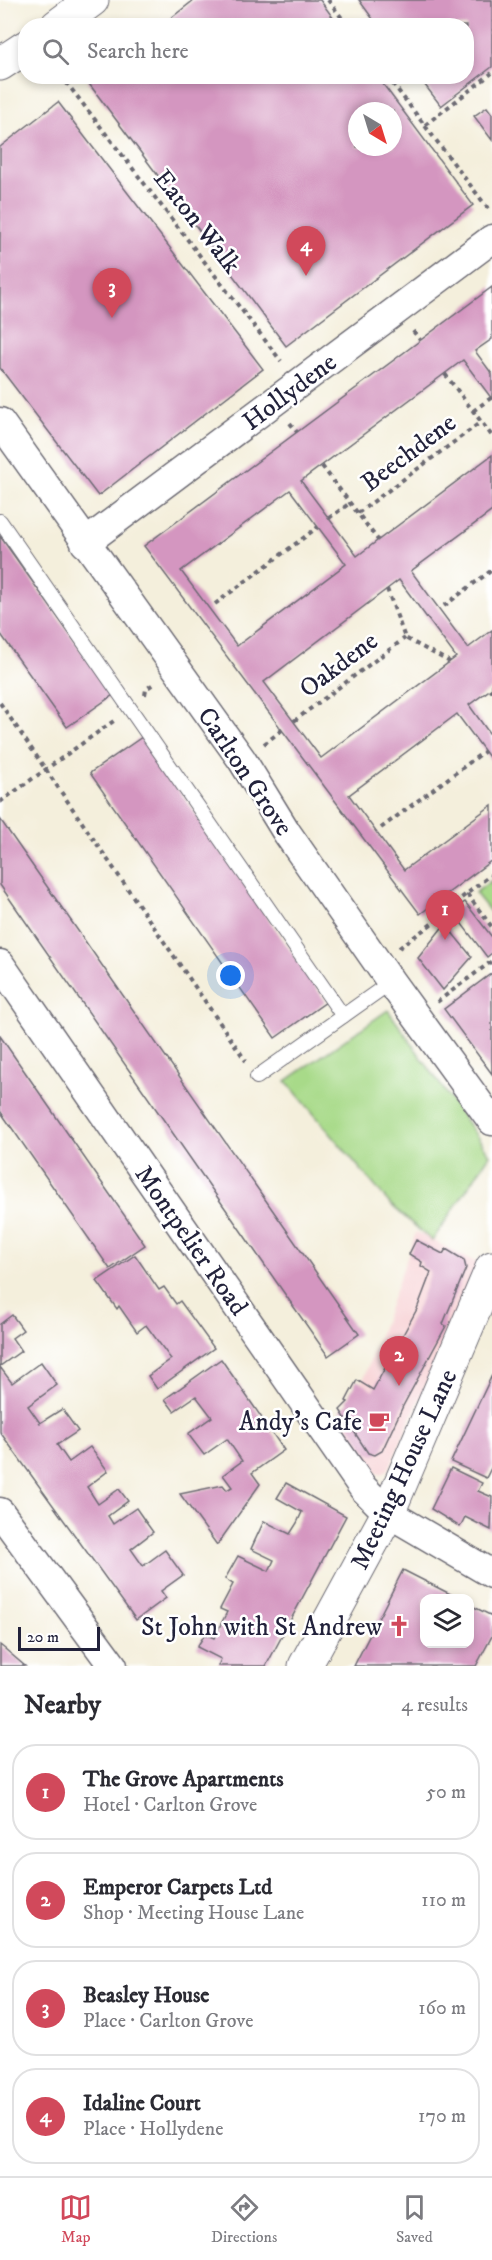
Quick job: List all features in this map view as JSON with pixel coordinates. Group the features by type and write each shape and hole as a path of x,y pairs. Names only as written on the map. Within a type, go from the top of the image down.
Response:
{"main road":[{"path":"68,18 92,0"},
{"path":"0,64 18,52"},
{"name":"Meeting House Lane","path":"305,1666 388,1513 492,1268"}],"street":[{"name":"Hollydene","path":"85,543 492,239"},
{"name":"Carlton Grove","path":"0,422 242,760 288,833 416,1017 492,1121"},
{"name":"Montpelier Road","path":"0,964 363,1488 388,1513 492,1574"},
{"path":"0,1512 113,1666"}],"lane":[{"path":"0,521 343,1017"},
{"path":"257,1077 343,1017 385,973"}],"path":[{"path":"328,0 342,18"},
{"path":"425,125 492,73"},
{"name":"Eaton Walk","path":"68,84 298,383"},
{"path":"393,84 492,214"},
{"name":"Beechdene","path":"445,374 492,436"},
{"name":"Beechdene","path":"473,411 491,398"},
{"name":"Beechdene","path":"358,513 481,422"},
{"name":"Beechdene","path":"322,466 378,540"},
{"name":"Beechdene","path":"329,518 350,503"},
{"path":"214,604 318,527"},
{"path":"444,606 492,570"},
{"name":"Oakdene","path":"387,589 405,638 450,662"},
{"name":"Oakdene","path":"294,722 405,638"},
{"path":"0,802 144,700 146,689 174,668"},
{"path":"0,703 257,1077"},
{"path":"381,828 485,751"},
{"path":"385,973 445,914 446,910 492,874"},
{"path":"467,894 492,927"},
{"path":"416,1017 492,961"}],"shaded area":[{"path":"416,1232 479,1264 389,1469 382,1474 372,1470 345,1431"}],"green space":[{"path":"492,880 492,914 475,893"},
{"path":"388,1010 490,1155 432,1241 390,1204 286,1081"}],"building":[{"path":"194,0 320,0 333,18 171,18"},
{"path":"359,0 492,0 492,67 474,81 474,18 372,18"},
{"path":"89,84 383,84 396,102 348,102 348,156 402,156 402,110 473,205 286,346"},
{"path":"424,84 470,84 441,106"},
{"path":"58,102 263,369 98,496 0,368 0,147"},
{"path":"487,107 492,114 492,140 474,116"},
{"path":"492,287 492,339 475,351 492,374 492,399 463,360 301,481 357,556 492,455 492,511 411,571 468,648 492,630 492,688 469,705 492,737 492,761 457,714 349,795 404,870 492,805 492,860 420,914 144,546","holes":["290,490 346,564 237,646 181,571","399,580 456,657 321,758 264,682"]},
{"path":"0,536 113,695 67,727 0,633"},
{"path":"142,737 326,1002 275,1038 90,773"},
{"path":"0,819 359,1334 328,1356 0,885"},
{"path":"465,902 492,937 492,953 487,957 452,911"},
{"path":"445,924 472,957 443,990 418,958"},
{"path":"492,973 492,1074 444,1009"},
{"path":"0,1036 145,1245 110,1269 0,1111"},
{"path":"416,1240 443,1254 446,1249 464,1260 466,1268 443,1324 446,1326 403,1406 382,1451 375,1455 368,1453 340,1410 348,1402 346,1401 357,1380 373,1390 417,1309 431,1272 421,1266 422,1262 409,1254"},
{"path":"135,1255 159,1290 164,1287 176,1304 180,1301 214,1348 157,1389 148,1376 171,1359 146,1325 137,1332 119,1306 117,1309 97,1281"},
{"path":"12,1315 23,1330 12,1338 21,1351 0,1366 0,1324"},
{"path":"221,1359 284,1450 252,1473 260,1484 217,1545 180,1494 223,1485 227,1490 232,1487 223,1475 242,1461 227,1439 204,1455 188,1434 212,1417 196,1396 174,1411 165,1399"},
{"path":"41,1362 57,1385 28,1406 40,1423 62,1409 78,1431 57,1445 69,1462 90,1447 108,1471 87,1487 98,1504 119,1489 128,1501 108,1516 113,1524 136,1508 153,1532 131,1549 143,1566 165,1550 183,1575 161,1591 166,1598 136,1620 0,1432 0,1367 12,1383"},
{"path":"492,1375 492,1466 486,1478 451,1462"},
{"path":"451,1468 482,1483 478,1491 492,1497 491,1530 465,1517 460,1527 431,1509"},
{"path":"286,1483 346,1516 266,1666 218,1666 221,1659 197,1647 205,1634 214,1638 227,1612 220,1609 233,1584 225,1579 238,1556 269,1571 274,1560 251,1549 264,1521 290,1534 297,1523 302,1512 277,1498"},
{"name":"St John with St Andrew","path":"403,1570 450,1594 420,1594 420,1648 474,1648 474,1607 492,1616 492,1636 476,1666 354,1666"},
{"path":"0,1645 5,1649 25,1666 0,1666"}],"place":[{"name":"Idaline Court","path":"306,276"},
{"name":"Beasley House","path":"112,318"},
{"name":"The Grove Apartments","path":"445,940"},
{"name":"Emperor Carpets Ltd","path":"399,1386"},
{"name":"Andy’s Cafe","path":"379,1421"},
{"name":"St John with St Andrew","path":"399,1626"}]}
